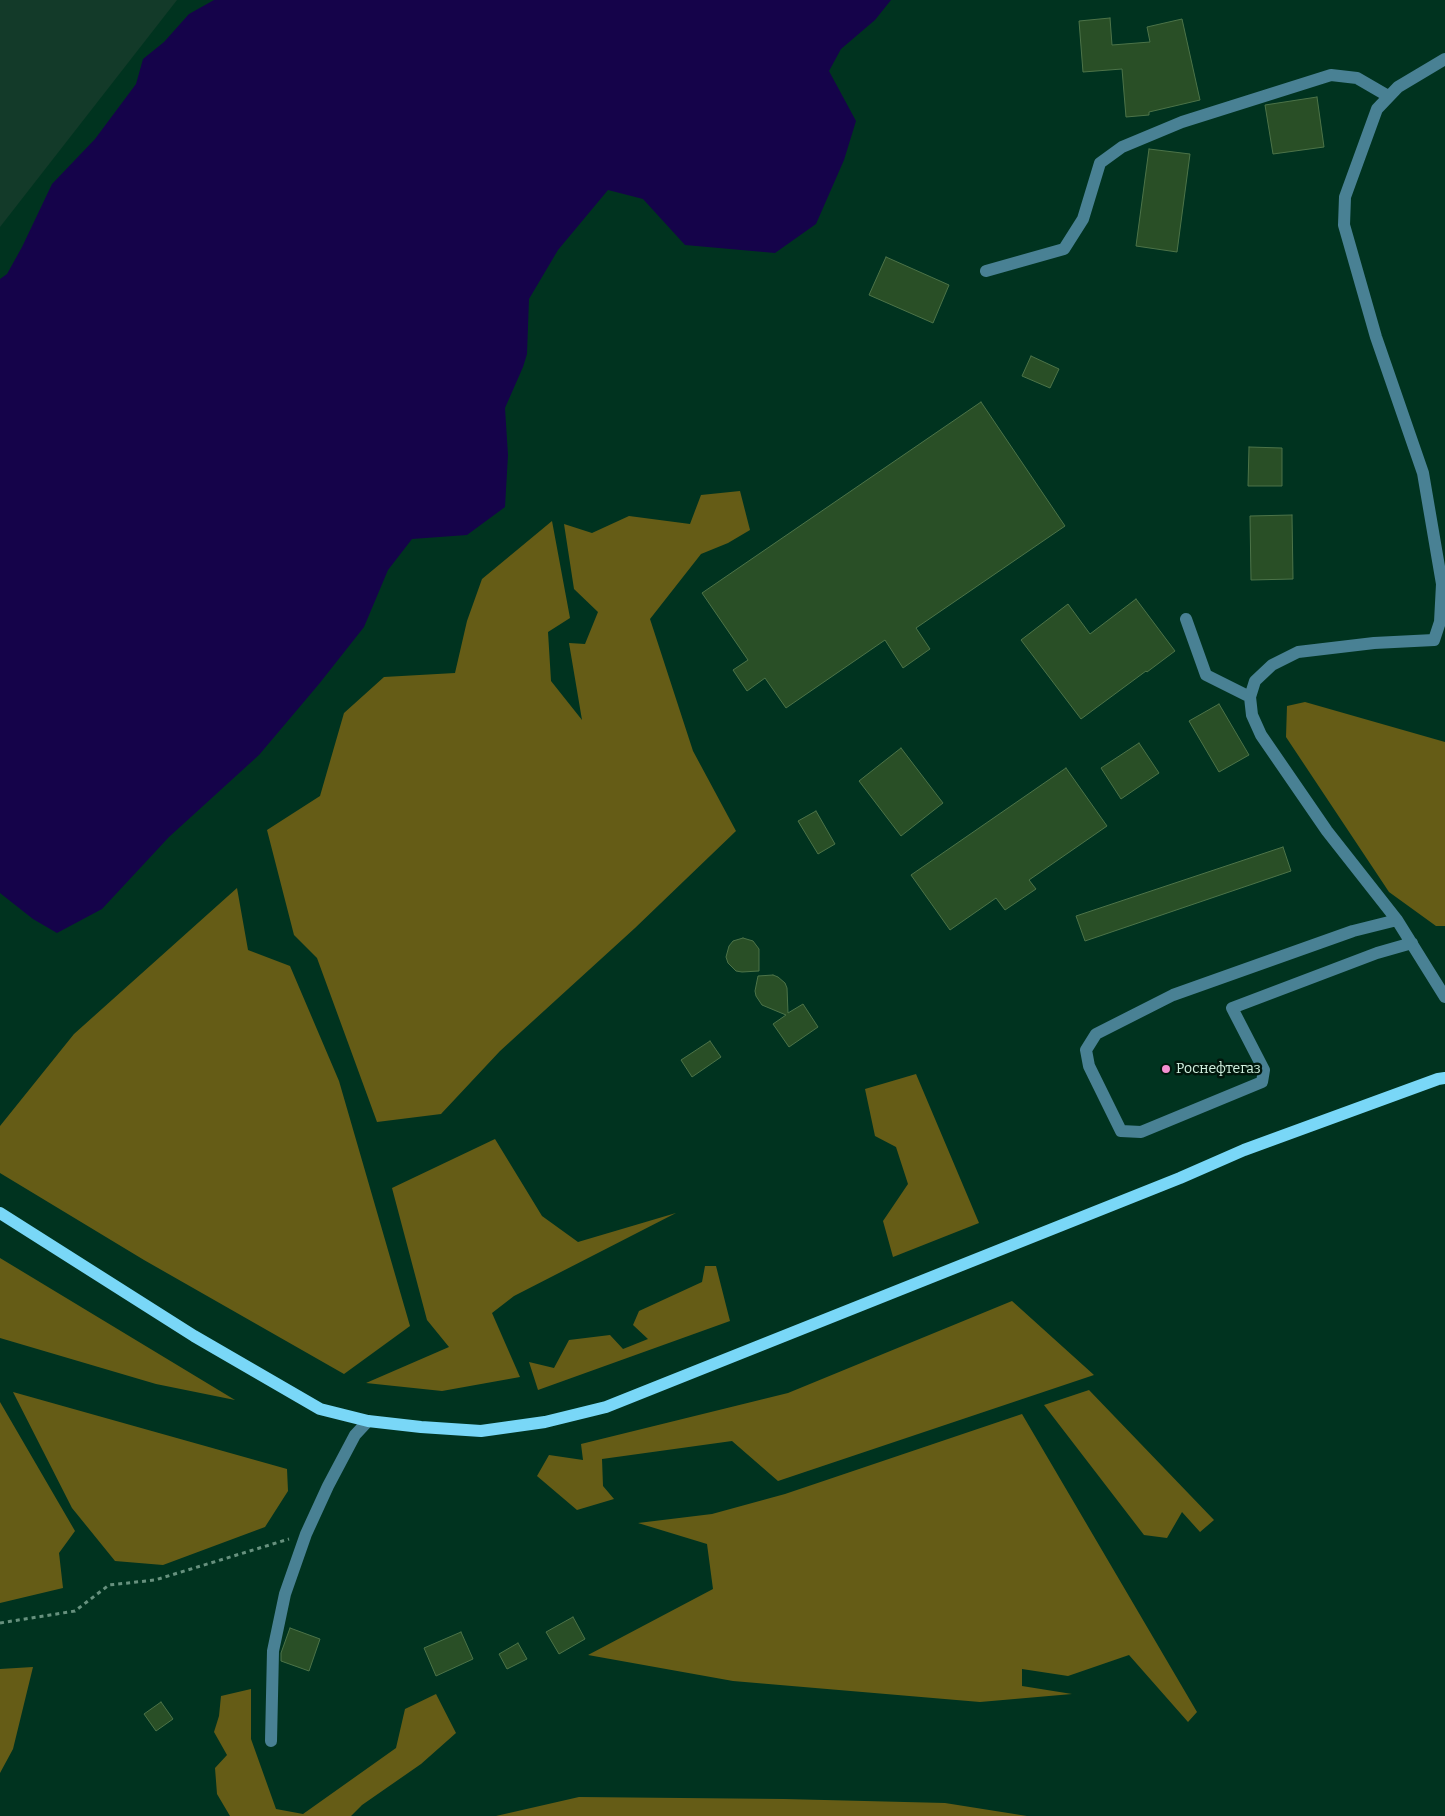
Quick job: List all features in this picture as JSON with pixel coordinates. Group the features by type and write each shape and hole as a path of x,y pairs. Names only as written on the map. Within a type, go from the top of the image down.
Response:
{"main road":[{"path":"0,1212 194,1336 320,1408 368,1421 481,1431 545,1422 606,1407 1170,1182 1244,1150 1445,1078"}],"street":[{"path":"1445,59 1398,86 1376,109 1345,197 1344,225 1376,337 1423,473 1442,584 1440,639 1374,643 1298,652 1272,665 1255,682 1250,697 1252,715 1260,735 1327,832 1397,920 1445,997"},
{"path":"986,271 1064,249 1083,219 1100,163 1122,147 1182,122 1331,75 1357,78 1388,96"},
{"path":"1186,619 1206,675 1250,697"},
{"path":"1397,920 1353,931 1173,995 1096,1034 1086,1050 1089,1066 1121,1131 1141,1132 1262,1082 1264,1070 1232,1008 1376,953 1412,943"},
{"path":"271,1741 273,1651 285,1594 306,1534 328,1486 355,1435 368,1421"}],"path":[{"path":"0,1623 75,1611 109,1585 155,1580 306,1534"}],"shaded area":[{"path":"0,0 177,0 0,227"},
{"path":"214,0 891,0 875,20 841,49 829,71 856,121 844,160 816,224 775,253 685,245 643,199 608,190 558,250 529,299 527,354 505,408 508,455 505,507 467,535 412,539 388,570 364,627 259,755 169,837 102,909 57,933 33,919 0,893 0,279 7,274 22,247 52,184 95,139 136,84 143,59 164,42 189,14"},
{"path":"740,491 750,530 728,543 701,554 650,619 693,751 736,831 635,928 500,1051 441,1114 377,1122 317,958 294,935 267,830 320,796 344,713 384,677 455,673 467,621 482,579 552,521 570,618 548,632 551,681 582,720 569,643 585,644 598,612 574,589 564,524 592,533 629,516 690,524 701,495"},
{"path":"1305,702 1445,742 1445,926 1436,926 1389,892 1286,737 1287,706"},
{"path":"237,888 248,950 290,966 339,1081 410,1326 344,1374 144,1260 0,1173 0,1126 74,1034"},
{"path":"916,1074 979,1223 893,1257 883,1221 908,1184 896,1147 875,1136 865,1089"},
{"path":"495,1139 542,1216 578,1242 676,1213 514,1296 492,1313 520,1377 442,1391 366,1383 449,1347 427,1320 392,1188"},
{"path":"0,1258 235,1400 156,1384 0,1338"},
{"path":"705,1266 716,1266 730,1321 538,1390 529,1362 554,1368 569,1340 610,1335 623,1349 648,1339 633,1325 639,1311 702,1282"},
{"path":"1012,1301 1094,1375 778,1481 732,1441 602,1459 603,1486 614,1499 577,1510 537,1476 549,1455 583,1460 581,1444 788,1393"},
{"path":"1089,1390 1214,1520 1200,1532 1182,1512 1167,1538 1144,1535 1044,1405"},
{"path":"13,1392 287,1469 288,1491 265,1527 163,1565 115,1561 72,1508"},
{"path":"0,1402 75,1531 59,1553 63,1588 0,1603"},
{"path":"1022,1414 1197,1712 1188,1722 1129,1655 1068,1676 1022,1669 1022,1686 1072,1694 980,1702 733,1681 588,1655 713,1589 707,1544 638,1523 712,1514 785,1494"},
{"path":"33,1667 13,1749 0,1773 0,1669"},
{"path":"251,1689 251,1739 276,1809 303,1814 396,1748 405,1709 436,1694 456,1733 421,1764 362,1805 351,1816 230,1816 217,1794 215,1768 227,1755 214,1732 219,1716 221,1696"},
{"path":"579,1797 945,1803 1027,1816 496,1816"}],"building":[{"path":"1110,18 1112,45 1150,42 1147,27 1182,19 1200,100 1149,112 1149,115 1126,117 1122,69 1083,72 1079,21"},
{"path":"1317,97 1324,147 1273,154 1265,105"},
{"path":"1149,149 1190,154 1177,252 1136,246"},
{"path":"886,257 949,285 933,323 869,295"},
{"path":"1031,356 1059,369 1050,388 1022,376"},
{"path":"981,402 1065,526 916,628 930,649 903,668 885,640 786,708 765,678 747,691 733,670 748,660 702,593"},
{"path":"1249,447 1282,448 1282,486 1248,486"},
{"path":"1292,515 1293,579 1251,580 1250,516"},
{"path":"1136,599 1175,651 1081,719 1021,640 1068,604 1090,634"},
{"path":"1219,704 1249,755 1219,772 1189,721"},
{"path":"1139,743 1159,773 1121,799 1101,768"},
{"path":"901,748 943,803 901,836 859,781"},
{"path":"1066,768 1107,826 1029,880 1036,889 1005,910 996,898 950,930 911,875"},
{"path":"816,811 835,844 818,854 798,821"},
{"path":"1283,847 1291,871 1085,941 1076,916"},
{"path":"743,938 753,941 759,949 759,971 736,971 728,963 726,957 729,946 733,941"},
{"path":"773,975 785,983 787,988 788,1013 803,1004 818,1027 789,1047 773,1024 786,1015 762,1005 756,996 758,976"},
{"path":"710,1041 721,1057 692,1077 681,1060"},
{"path":"573,1617 585,1639 559,1654 546,1632"},
{"path":"290,1628 320,1639 309,1671 281,1661 281,1653"},
{"path":"461,1632 473,1659 436,1676 424,1648"},
{"path":"518,1643 527,1659 507,1669 499,1654"},
{"path":"161,1702 173,1719 156,1731 144,1714"}],"place":[{"name":"Роснефтегаз","path":"1166,1069"}]}
